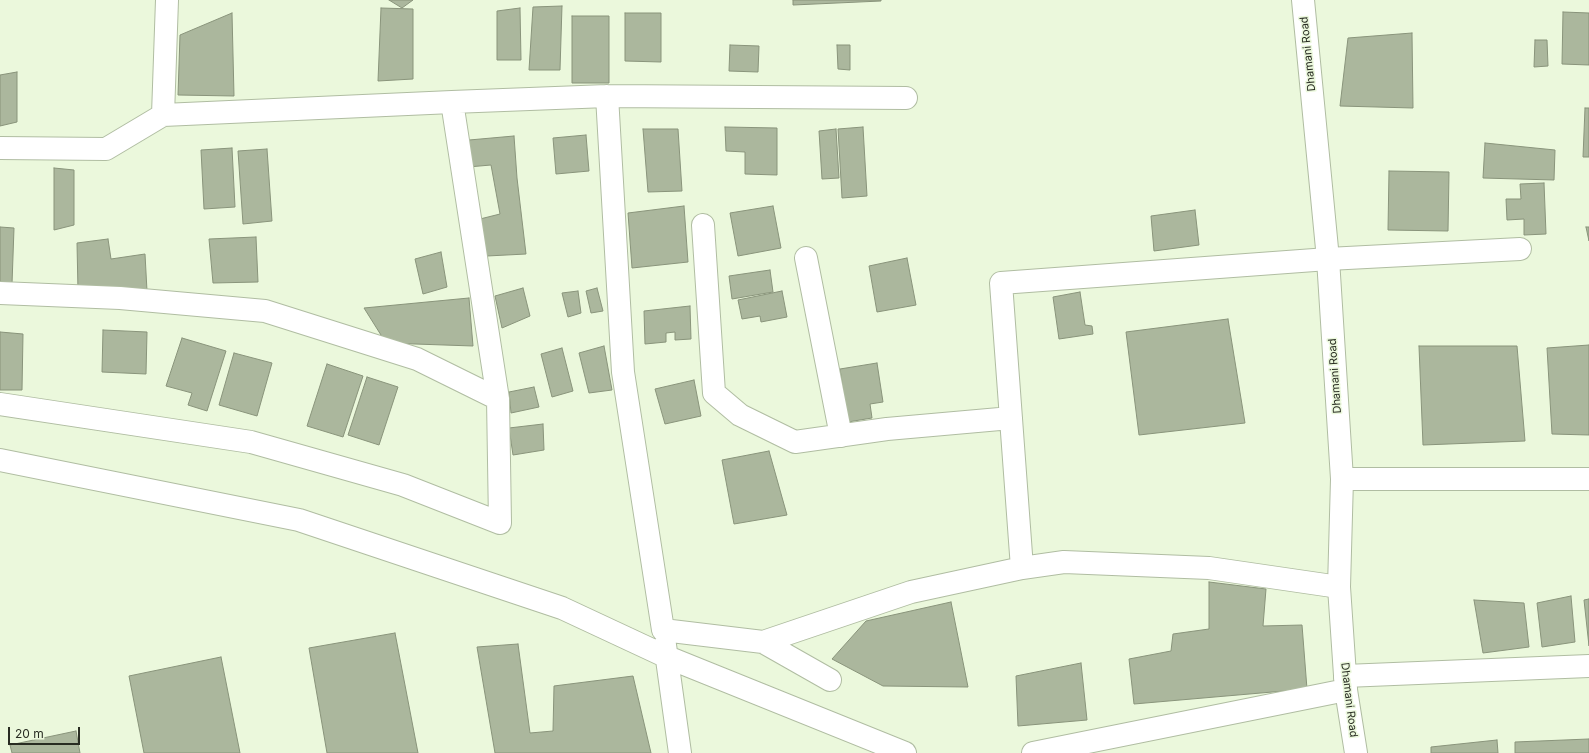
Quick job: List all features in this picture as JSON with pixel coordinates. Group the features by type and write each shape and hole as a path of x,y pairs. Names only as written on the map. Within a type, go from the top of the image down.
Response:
{"street":[{"path":"163,115 167,0"},
{"name":"Dhamani Road","path":"1303,0 1328,259 1342,479 1339,587 1346,683 1356,753"},
{"path":"0,148 106,149 163,115 607,96 906,98"},
{"path":"607,96 623,372 667,656 680,753"},
{"path":"0,404 251,442 403,485 500,523 498,399 452,102"},
{"path":"703,225 714,393 740,415 795,442 888,429 1011,418"},
{"path":"1022,568 1001,283 1328,259 1520,249"},
{"path":"806,258 841,436"},
{"path":"0,293 120,298 265,311 417,359 498,399"},
{"path":"0,460 299,520 562,608 667,656 905,753"},
{"path":"1342,479 1589,479"},
{"path":"763,642 910,592 1022,568 1064,562 1209,568 1339,587"},
{"path":"663,630 763,642 830,680"},
{"path":"1033,753 1346,683 1589,666"}],"building":[{"path":"389,0 413,0 402,8"},
{"path":"793,0 881,0 881,1 793,5"},
{"path":"562,6 560,70 529,70 533,7"},
{"path":"381,8 413,9 413,79 378,81"},
{"path":"520,8 521,60 497,60 497,11"},
{"path":"1563,12 1589,13 1589,65 1562,64"},
{"path":"232,13 234,96 178,95 180,35"},
{"path":"625,13 661,13 661,62 625,61"},
{"path":"572,16 609,16 609,83 572,83"},
{"path":"1412,33 1413,108 1340,106 1348,38"},
{"path":"1535,40 1547,40 1548,66 1534,67"},
{"path":"730,45 759,46 758,72 729,71"},
{"path":"837,45 850,45 850,70 838,69"},
{"path":"17,72 17,122 0,126 0,75"},
{"path":"1585,108 1589,108 1589,157 1583,157"},
{"path":"725,127 777,128 777,175 745,174 745,152 726,151"},
{"path":"863,127 867,196 842,198 838,129"},
{"path":"643,129 678,129 682,191 648,192"},
{"path":"836,129 839,178 822,179 819,131"},
{"path":"586,135 589,171 556,174 553,138"},
{"path":"514,136 517,178 526,254 487,256 480,219 500,214 491,165 468,167 458,141"},
{"path":"1485,143 1555,150 1554,180 1483,178"},
{"path":"232,148 235,207 204,209 201,150"},
{"path":"267,149 272,221 243,224 238,151"},
{"path":"54,168 74,170 74,225 54,230"},
{"path":"1389,171 1449,172 1448,231 1388,230"},
{"path":"1544,183 1546,234 1524,235 1524,219 1507,220 1506,199 1521,199 1520,184"},
{"path":"684,206 688,262 632,268 628,213"},
{"path":"773,206 781,248 738,256 730,213"},
{"path":"1195,210 1199,245 1154,251 1151,216"},
{"path":"0,227 14,228 12,284 0,284"},
{"path":"1586,227 1589,227 1589,241"},
{"path":"256,237 258,282 213,283 209,239"},
{"path":"108,239 111,259 145,254 147,291 78,291 77,243"},
{"path":"441,252 447,287 423,294 415,259"},
{"path":"907,258 916,305 877,312 869,266"},
{"path":"770,270 773,292 732,299 729,276"},
{"path":"523,288 530,316 502,328 495,296"},
{"path":"597,288 603,311 591,313 586,291"},
{"path":"578,291 581,313 568,317 562,293"},
{"path":"782,291 787,317 761,322 760,316 742,319 738,300"},
{"path":"1080,292 1085,325 1092,326 1093,334 1059,339 1053,297"},
{"path":"469,298 473,346 386,343 364,308"},
{"path":"690,306 691,339 675,340 675,332 666,333 666,342 645,344 644,311"},
{"path":"1228,319 1245,423 1139,435 1126,332"},
{"path":"103,330 147,332 146,374 102,372"},
{"path":"0,332 23,334 22,390 0,390"},
{"path":"182,338 226,351 207,411 188,405 192,393 166,386"},
{"path":"1589,345 1589,435 1552,434 1547,348"},
{"path":"604,346 612,390 589,393 579,353"},
{"path":"1419,346 1517,346 1525,441 1423,445"},
{"path":"562,348 573,391 552,397 541,354"},
{"path":"234,353 272,363 257,416 219,405"},
{"path":"877,363 883,402 870,404 872,418 848,422 840,369"},
{"path":"327,364 363,376 343,437 307,426"},
{"path":"367,377 398,387 379,445 348,435"},
{"path":"694,380 701,416 665,424 655,389"},
{"path":"534,387 539,407 511,413 509,392"},
{"path":"543,424 544,450 513,455 509,428"},
{"path":"769,451 787,515 734,524 722,460"},
{"path":"1209,582 1266,589 1263,626 1302,625 1307,689 1134,704 1129,659 1171,651 1173,634 1209,629"},
{"path":"1571,596 1575,642 1542,647 1537,603"},
{"path":"1589,599 1589,646 1584,600"},
{"path":"1474,600 1524,603 1529,647 1483,653"},
{"path":"951,602 968,687 883,686 832,659 866,621"},
{"path":"395,633 418,753 327,753 309,648"},
{"path":"518,644 530,733 553,731 554,686 633,676 651,753 495,753 477,647"},
{"path":"221,657 240,753 144,753 129,676"},
{"path":"1081,663 1087,720 1018,726 1016,676"},
{"path":"76,731 80,753 12,753 10,745"},
{"path":"1589,739 1589,753 1515,753 1515,742"},
{"path":"1497,740 1498,753 1431,753 1431,747"}]}
